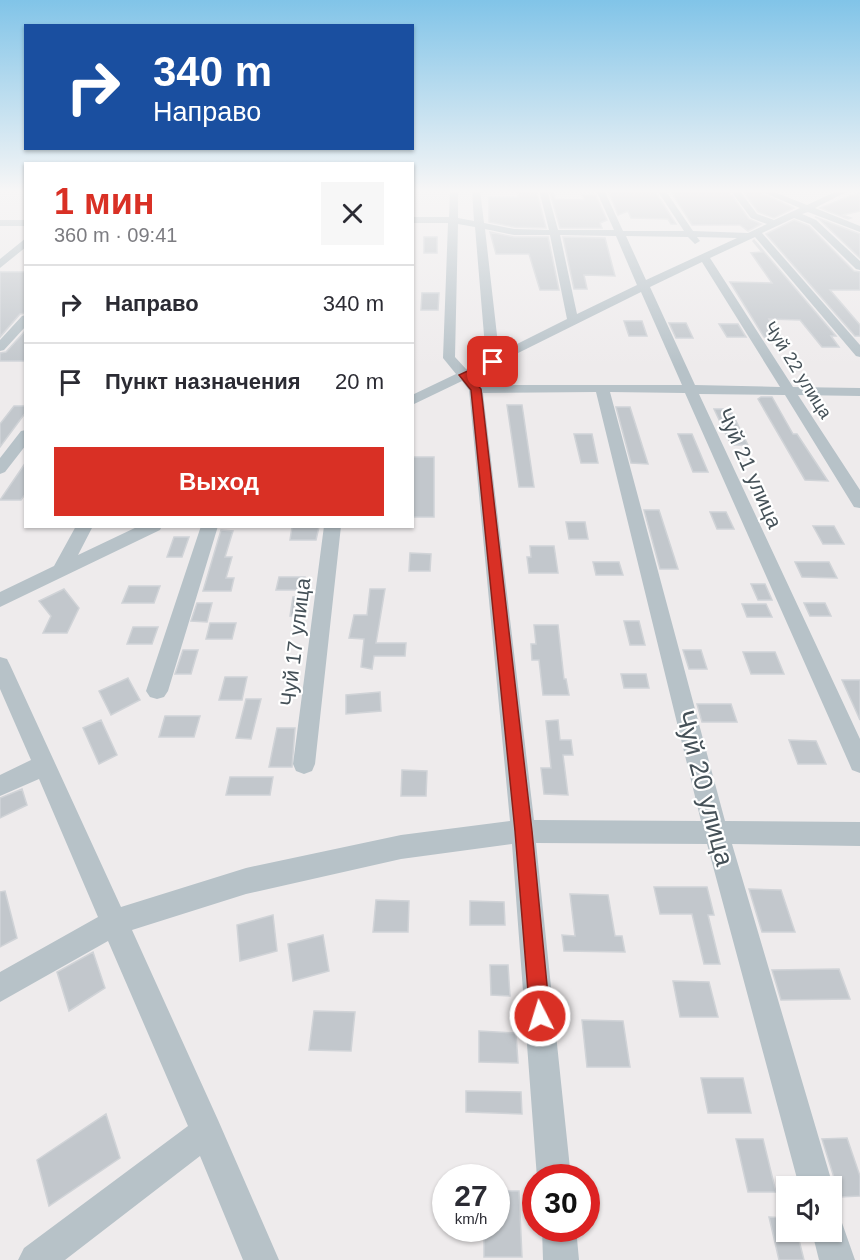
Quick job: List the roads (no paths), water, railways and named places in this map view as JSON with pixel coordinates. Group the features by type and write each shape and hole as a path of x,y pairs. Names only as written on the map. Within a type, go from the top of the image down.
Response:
{"street":[{"path":"0,265 18,249"},
{"path":"453,249 449,358 470,382 523,831 553,1164"},
{"path":"482,249 493,362"},
{"path":"558,249 573,322"},
{"name":"Чуй 21 улица","path":"626,249 860,764"},
{"name":"Чуй 22 улица","path":"700,249 860,503"},
{"path":"470,382 493,362 713,249"},
{"path":"767,249 860,352"},
{"path":"841,249 860,267"},
{"path":"0,347 24,320"},
{"path":"414,400 470,382 602,388 860,392"},
{"name":"Чуй 20 улица","path":"602,388 716,832 813,1176"},
{"path":"0,469 24,437"},
{"path":"62,570 84,528"},
{"path":"0,600 150,528"},
{"path":"157,691 209,528"},
{"name":"Чуй 17 улица","path":"304,764 333,528"},
{"path":"0,664 112,923 207,1131 261,1260"},
{"path":"0,786 44,765"},
{"path":"0,988 112,923 257,879 401,846 523,831 860,834"},
{"path":"36,1260 207,1131"},
{"path":"560,1242 561,1260"},
{"path":"832,1242 837,1260"}]}
